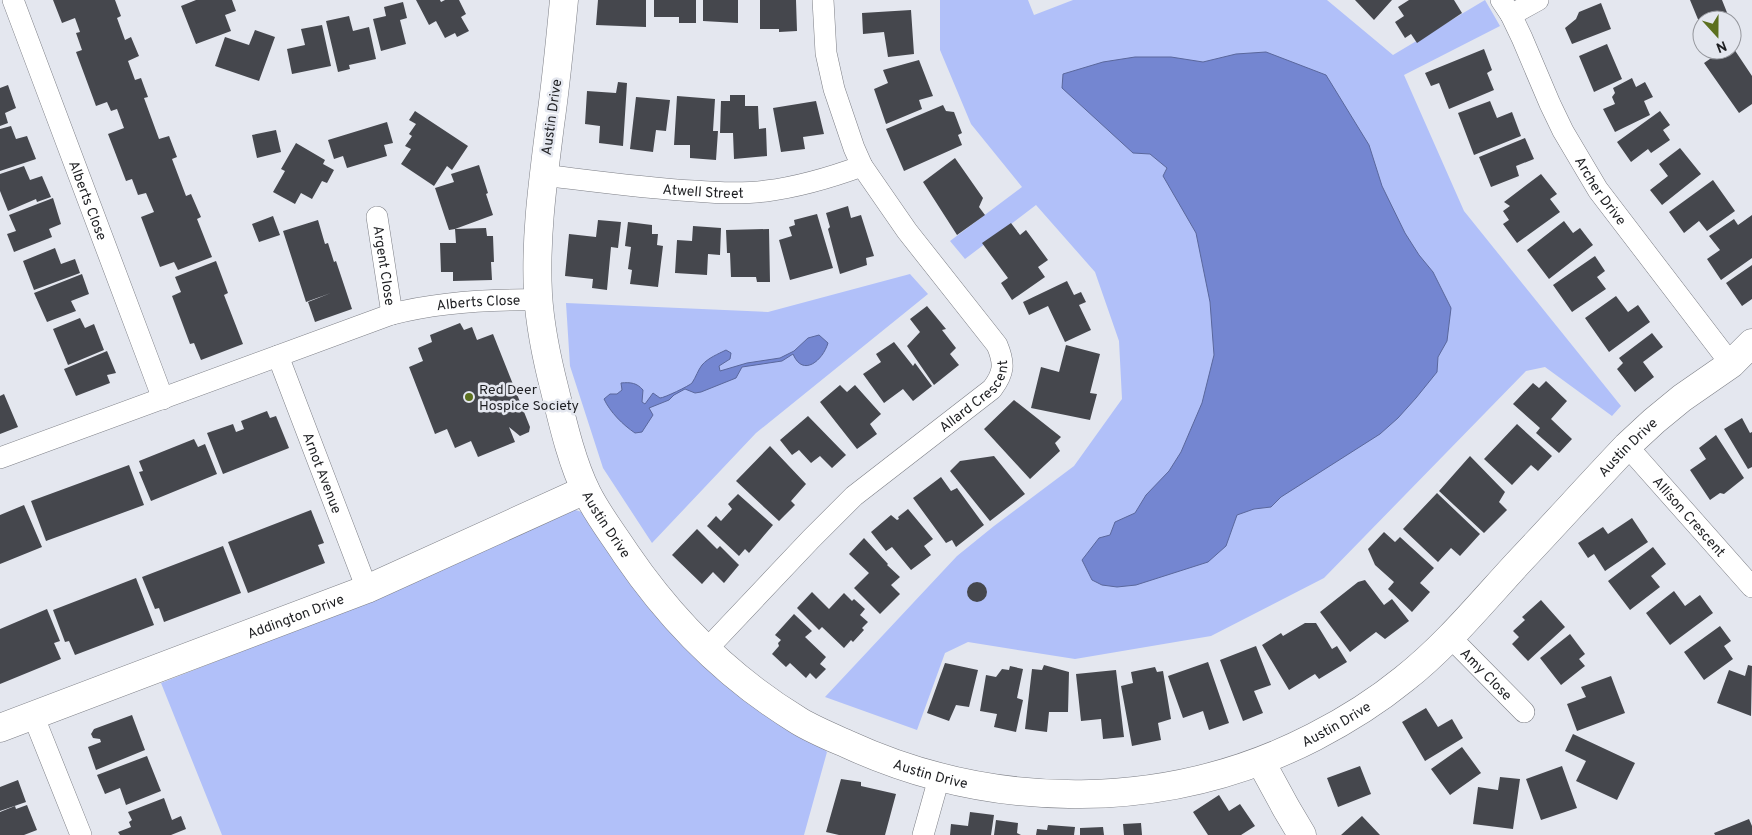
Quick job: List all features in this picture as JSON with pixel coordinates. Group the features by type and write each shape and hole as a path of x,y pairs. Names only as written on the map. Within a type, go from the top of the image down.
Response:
{"street":[{"name":"Alberts Close","path":"13,0 163,399"},
{"name":"Austin Drive","path":"564,0 543,175 539,236 539,300 555,392 574,460 585,490 649,587 707,650 751,687 800,721 879,759 939,778 981,787 1032,793 1086,794 1150,790 1217,775 1261,762 1316,736 1365,707 1405,678 1450,637 1627,446 1682,398 1741,362 1752,343"},
{"name":"Allard Crescent","path":"707,650 854,496 992,390 1000,379 1003,368 1002,358 997,346 907,231 862,166 834,89 826,53 823,0"},
{"path":"1506,8 1538,0"},
{"name":"Archer Drive","path":"1506,8 1559,122 1593,182 1741,362"},
{"name":"Atwell Street","path":"543,175 663,189 735,192 766,191 843,173 862,166"},
{"name":"Argent Close","path":"377,217 392,314"},
{"name":"Alberts Close","path":"0,458 392,314 436,305 507,300 539,300"},
{"name":"Arnot Avenue","path":"278,356 367,590"},
{"name":"Allison Crescent","path":"1627,446 1752,587"},
{"name":"Addington Drive","path":"0,728 367,590 585,490"},
{"name":"Amy Close","path":"1450,637 1524,712"},
{"path":"33,715 81,835"},
{"path":"1261,762 1302,835"},
{"path":"923,835 939,778"}],"shaded area":[{"path":"940,0 1028,0 1034,15 1073,0 1327,0 1393,55 1485,0 1500,26 1404,75 1464,211 1621,406 1612,416 1545,367 1526,371 1324,578 1211,636 1075,659 968,642 945,653 917,730 825,697 957,556 1074,466 1122,399 1119,341 1095,272 1036,205 965,259 950,241 1022,187 971,124 940,50"},
{"path":"1266,52 1326,75 1369,145 1382,186 1405,233 1433,272 1451,308 1447,341 1438,357 1437,372 1398,418 1380,434 1281,497 1271,507 1254,509 1237,515 1226,546 1208,562 1136,585 1117,587 1102,585 1092,580 1082,560 1099,538 1110,535 1115,522 1135,513 1146,495 1169,471 1181,452 1202,403 1214,355 1210,302 1196,233 1163,176 1167,168 1150,154 1133,153 1062,88 1063,74 1103,62 1135,57 1171,57 1203,62 1236,54"},
{"path":"910,274 928,294 756,433 652,543 603,468 570,366 566,303 768,312"},
{"path":"819,335 828,343 822,355 812,364 802,365 793,354 782,361 742,367 736,378 701,392 695,393 685,389 669,400 649,408 653,415 642,432 635,433 626,426 613,413 604,399 610,394 617,394 622,390 621,383 631,383 636,384 643,390 642,402 645,404 653,393 660,398 690,385 704,363 726,350 731,353 730,359 719,366 720,371 747,363 780,358 794,351 808,338"},
{"path":"572,509 585,513 769,699 827,752 804,835 222,835 161,683 286,634"}],"building":[{"path":"53,0 115,0 121,16 117,18 125,40 131,37 139,56 128,61 135,80 141,78 148,97 144,98 159,139 169,136 177,157 172,159 186,196 191,194 201,217 197,219 212,257 178,270 174,262 160,267 141,217 154,212 146,193 138,195 132,179 126,181 108,134 124,128 117,109 111,111 107,102 96,106 76,52 82,50 76,33 80,32 75,18 62,23"},
{"path":"196,0 232,0 236,11 225,15 231,31 196,44 181,6"},
{"path":"416,0 440,0 441,2 445,0 459,0 466,14 461,17 469,31 457,37 455,33 445,38 436,21 429,25"},
{"path":"598,0 646,0 646,27 596,25"},
{"path":"654,0 696,0 696,23 679,23 679,17 654,17"},
{"path":"703,0 738,0 738,23 703,21"},
{"path":"760,0 796,0 797,31 779,32 779,29 760,29"},
{"path":"1355,0 1392,0 1374,20"},
{"path":"1409,0 1454,0 1462,13 1417,43 1411,34 1405,38 1395,22 1404,16 1398,7"},
{"path":"1690,0 1722,0 1726,10 1694,10"},
{"path":"403,2 407,18 400,20 406,44 381,51 373,19 386,16 384,7"},
{"path":"1601,3 1611,29 1572,44 1565,28 1576,19 1579,12"},
{"path":"911,10 914,54 888,57 884,32 863,34 862,13"},
{"path":"349,16 353,31 369,27 376,59 349,65 350,69 338,72 326,21"},
{"path":"322,25 331,66 292,74 287,49 305,45 301,29"},
{"path":"255,30 275,37 259,81 215,66 225,37 249,45"},
{"path":"1607,44 1622,79 1594,92 1579,56"},
{"path":"1484,49 1492,70 1487,73 1494,90 1449,109 1439,83 1431,86 1425,73"},
{"path":"919,60 933,96 919,100 922,109 886,124 874,89 888,83 883,70"},
{"path":"1708,60 1741,60 1752,76 1752,104 1739,113 1704,63"},
{"path":"1632,78 1636,87 1645,82 1653,97 1644,101 1650,115 1615,132 1603,109 1615,104 1612,97 1615,93 1613,88"},
{"path":"618,82 627,83 623,146 599,143 600,126 585,124 587,91 616,93"},
{"path":"8,85 16,108 5,113 8,123 0,126 0,88"},
{"path":"730,95 745,95 745,106 758,106 759,129 766,128 767,156 734,159 733,133 720,133 721,101 730,101"},
{"path":"677,96 715,99 713,131 718,131 716,160 690,158 690,145 674,145"},
{"path":"636,97 670,100 666,131 656,130 653,152 630,149"},
{"path":"816,101 824,134 803,137 805,149 781,152 773,108"},
{"path":"1490,101 1497,118 1512,112 1521,136 1474,155 1458,113"},
{"path":"943,105 946,111 954,112 962,133 958,135 962,145 904,171 886,129"},
{"path":"415,111 468,146 452,170 447,166 434,186 401,164 411,149 405,146 412,136 409,134 416,124 409,120"},
{"path":"1660,111 1670,125 1663,130 1670,140 1651,153 1648,149 1631,162 1617,142"},
{"path":"387,122 393,143 384,145 387,156 347,168 343,156 334,159 328,140"},
{"path":"11,126 16,139 27,136 36,159 0,171 0,129"},
{"path":"276,130 281,152 257,158 252,135"},
{"path":"1525,138 1534,159 1516,166 1519,176 1491,187 1479,157"},
{"path":"296,143 325,160 323,164 334,170 327,183 322,181 312,199 301,193 295,204 273,192 285,171 281,169"},
{"path":"1680,148 1701,174 1662,205 1650,190 1668,176 1659,164"},
{"path":"955,158 983,198 979,207 985,215 957,235 923,182"},
{"path":"479,165 493,215 449,230 435,188 454,182 451,174"},
{"path":"24,166 30,180 42,176 51,197 37,202 36,199 8,211 0,191 0,174"},
{"path":"1541,174 1557,194 1550,199 1560,212 1517,243 1503,224 1509,220 1503,211 1510,206 1504,202"},
{"path":"1713,180 1735,211 1707,231 1699,221 1684,233 1669,212"},
{"path":"53,198 61,224 49,229 52,237 14,252 7,234 16,231 9,215"},
{"path":"848,206 851,218 861,215 874,256 866,258 867,265 840,274 828,229 830,227 826,213"},
{"path":"817,214 833,268 790,280 779,240 792,236 789,227 795,225 794,220"},
{"path":"1752,215 1752,258 1721,280 1707,259 1720,250 1709,236 1734,219 1738,225"},
{"path":"273,216 280,235 259,242 252,224"},
{"path":"318,220 325,244 328,243 334,262 336,261 352,309 315,322 308,302 331,293 306,302 283,231"},
{"path":"598,220 621,222 618,248 611,247 607,290 592,288 593,279 565,276 569,234 596,237"},
{"path":"1564,221 1573,233 1580,228 1593,245 1549,279 1527,250"},
{"path":"628,222 652,225 652,234 658,234 657,245 663,246 658,287 630,284 632,270 628,269 631,247 625,246"},
{"path":"1011,223 1020,235 1026,230 1048,260 1038,267 1045,277 1012,300 1001,283 1008,278 982,243"},
{"path":"693,226 721,228 720,255 708,254 707,275 675,273 677,240 692,241"},
{"path":"486,228 487,236 493,236 494,262 491,262 492,280 453,281 453,272 441,272 440,243 456,243 455,229"},
{"path":"769,229 770,282 757,282 756,277 731,277 730,253 727,253 726,230"},
{"path":"55,248 61,264 75,259 80,273 34,290 23,261"},
{"path":"1595,256 1605,271 1597,277 1606,289 1572,312 1553,285"},
{"path":"216,261 228,293 224,295 243,344 201,360 194,343 190,344 172,296 181,292 175,277"},
{"path":"1752,265 1752,299 1742,306 1726,283"},
{"path":"82,274 89,294 71,301 76,311 47,322 34,293"},
{"path":"1067,281 1074,295 1081,292 1086,302 1079,305 1091,330 1065,342 1048,306 1029,315 1023,302"},
{"path":"1616,296 1628,312 1638,305 1650,322 1609,352 1585,318"},
{"path":"927,306 946,329 942,330 956,348 950,354 959,365 934,385 907,346 920,332 910,319"},
{"path":"80,318 85,328 94,324 104,350 68,365 53,329"},
{"name":"Red Deer Hospice Society","path":"460,323 464,330 472,327 477,340 493,334 530,427 529,432 520,436 509,427 515,442 478,457 471,441 455,448 447,429 435,434 409,367 423,361 418,348 432,342 430,335"},
{"path":"1652,333 1663,347 1643,362 1654,377 1635,392 1617,369 1623,363 1619,358"},
{"path":"894,342 913,366 915,363 932,386 913,401 903,389 884,403 863,374 881,362 876,354"},
{"path":"1066,345 1100,354 1090,393 1097,394 1090,420 1031,408 1041,367 1059,372"},
{"path":"107,351 116,373 107,375 110,383 76,396 64,369"},
{"path":"1546,381 1567,401 1551,419 1572,439 1559,453 1536,433 1540,428 1513,404 1533,383 1539,388"},
{"path":"840,385 847,392 855,385 881,414 870,424 877,434 857,449 820,402"},
{"path":"4,394 18,427 0,434 0,396"},
{"path":"1014,400 1061,437 1055,443 1060,451 1030,479 984,429"},
{"path":"267,411 270,418 276,416 289,448 223,474 207,433 233,424 236,432 244,429 241,421"},
{"path":"808,416 846,455 832,468 820,456 811,463 799,450 792,455 780,440"},
{"path":"1742,418 1750,433 1752,432 1752,467 1748,469 1724,429"},
{"path":"1517,424 1552,456 1538,471 1531,465 1512,485 1484,459"},
{"path":"1716,435 1744,478 1724,494 1720,493 1710,500 1690,470 1706,459 1699,448"},
{"path":"194,439 198,447 205,444 217,474 151,501 139,472 143,471 139,461"},
{"path":"770,446 806,484 791,501 795,505 779,521 736,481"},
{"path":"994,456 1025,494 990,521 950,471 960,461"},
{"path":"1470,456 1505,492 1499,502 1507,510 1484,533 1439,491"},
{"path":"129,465 144,505 46,541 31,501"},
{"path":"941,477 951,491 957,488 984,525 956,547 952,540 946,543 913,498"},
{"path":"1437,493 1480,534 1460,556 1451,548 1438,562 1403,529"},
{"path":"738,494 773,525 749,553 745,549 739,556 707,526 716,516 721,521 732,509 728,504"},
{"path":"24,505 42,547 0,564 0,515"},
{"path":"908,509 933,539 924,546 931,555 911,570 892,547 886,551 871,532 891,515 897,520"},
{"path":"311,510 324,543 318,545 325,563 248,593 228,542"},
{"path":"1632,518 1648,542 1605,571 1594,554 1588,558 1578,543 1603,527 1608,534"},
{"path":"697,529 717,549 720,546 739,565 724,583 713,572 702,584 672,555"},
{"path":"1384,532 1395,542 1400,537 1434,568 1420,583 1430,592 1412,612 1388,589 1394,582 1375,565 1368,549"},
{"path":"864,538 900,577 891,585 900,594 880,614 854,588 869,573 849,554"},
{"path":"223,546 241,593 164,622 159,608 155,609 142,577"},
{"path":"1653,547 1666,564 1651,576 1660,587 1630,610 1608,581"},
{"path":"136,578 154,625 75,655 69,641 65,642 53,610"},
{"path":"1365,580 1384,605 1392,599 1409,621 1385,639 1376,632 1350,652 1320,612 1358,582"},
{"path":"977,582 984,585 987,592 984,599 977,602 970,599 967,592 970,585"},
{"path":"1674,591 1685,606 1700,595 1713,613 1670,645 1646,613"},
{"path":"812,592 829,609 844,593 852,601 854,599 865,609 860,615 868,622 862,628 864,630 853,642 851,640 844,648 822,627 819,630 797,608"},
{"path":"1541,600 1565,627 1528,661 1512,644 1519,637 1513,631 1525,620 1522,617"},
{"path":"47,609 60,641 54,643 61,659 0,684 0,629"},
{"path":"794,614 812,631 805,637 826,657 820,664 826,669 816,679 810,673 806,678 790,663 786,667 772,654 779,646 778,643 781,640 775,635"},
{"path":"1305,623 1316,623 1332,649 1337,646 1347,662 1319,679 1315,674 1289,690 1262,645 1281,633 1283,636"},
{"path":"1720,626 1731,641 1724,646 1733,659 1704,680 1684,652"},
{"path":"1570,634 1585,654 1579,659 1585,666 1561,685 1540,658"},
{"path":"1256,646 1271,685 1254,691 1263,713 1243,721 1220,660"},
{"path":"1208,662 1229,723 1209,730 1203,711 1183,718 1168,676"},
{"path":"945,663 978,670 969,707 956,705 949,721 927,713"},
{"path":"1044,665 1069,672 1068,712 1049,712 1047,732 1025,729 1032,669 1042,670"},
{"path":"1748,665 1752,666 1751,716 1717,703 1729,670 1745,676"},
{"path":"1010,666 1023,669 1017,698 1023,700 1016,732 994,727 997,714 980,711 986,675 996,677 1002,669 1009,670"},
{"path":"1155,667 1157,672 1163,671 1171,719 1158,723 1161,740 1132,746 1121,686 1133,683 1131,672"},
{"path":"1116,670 1124,737 1103,739 1101,719 1081,721 1076,674"},
{"path":"1611,676 1625,713 1577,731 1567,704 1586,697 1581,687"},
{"path":"1426,708 1438,727 1452,719 1463,738 1425,761 1402,722"},
{"path":"132,715 145,750 96,770 88,747 101,742 100,739 93,738 91,734 94,729"},
{"path":"1573,734 1635,763 1617,800 1576,781 1586,761 1565,751"},
{"path":"1462,747 1481,773 1450,795 1431,769"},
{"path":"147,756 161,791 126,805 120,788 105,794 97,775"},
{"path":"1360,766 1371,794 1338,807 1327,778"},
{"path":"1562,766 1577,808 1541,820 1526,779"},
{"path":"1500,777 1520,779 1513,829 1473,824 1478,787 1498,790"},
{"path":"841,779 861,782 861,786 896,794 885,835 839,835 826,832"},
{"path":"18,780 26,802 0,811 0,787"},
{"path":"1219,795 1229,811 1240,804 1255,826 1241,835 1208,835 1193,812"},
{"path":"164,798 172,820 181,816 186,829 171,835 120,835 118,832 131,827 129,822 132,820 128,812"},
{"path":"27,805 37,830 24,835 0,835 0,812 15,806 16,809"},
{"path":"970,812 994,815 991,835 950,835 951,824 968,826"},
{"path":"1362,816 1380,835 1341,835"},
{"path":"1749,819 1752,826 1752,835 1715,835 1714,833"},
{"path":"996,820 1018,823 1017,833 1021,835 994,835"},
{"path":"1141,823 1142,835 1124,835 1123,824"},
{"path":"1048,825 1075,827 1074,835 1036,835 1037,829 1047,830"},
{"path":"1103,827 1104,835 1080,835 1080,828"}],"place":[{"name":"Red Deer Hospice Society","path":"469,397"}]}
